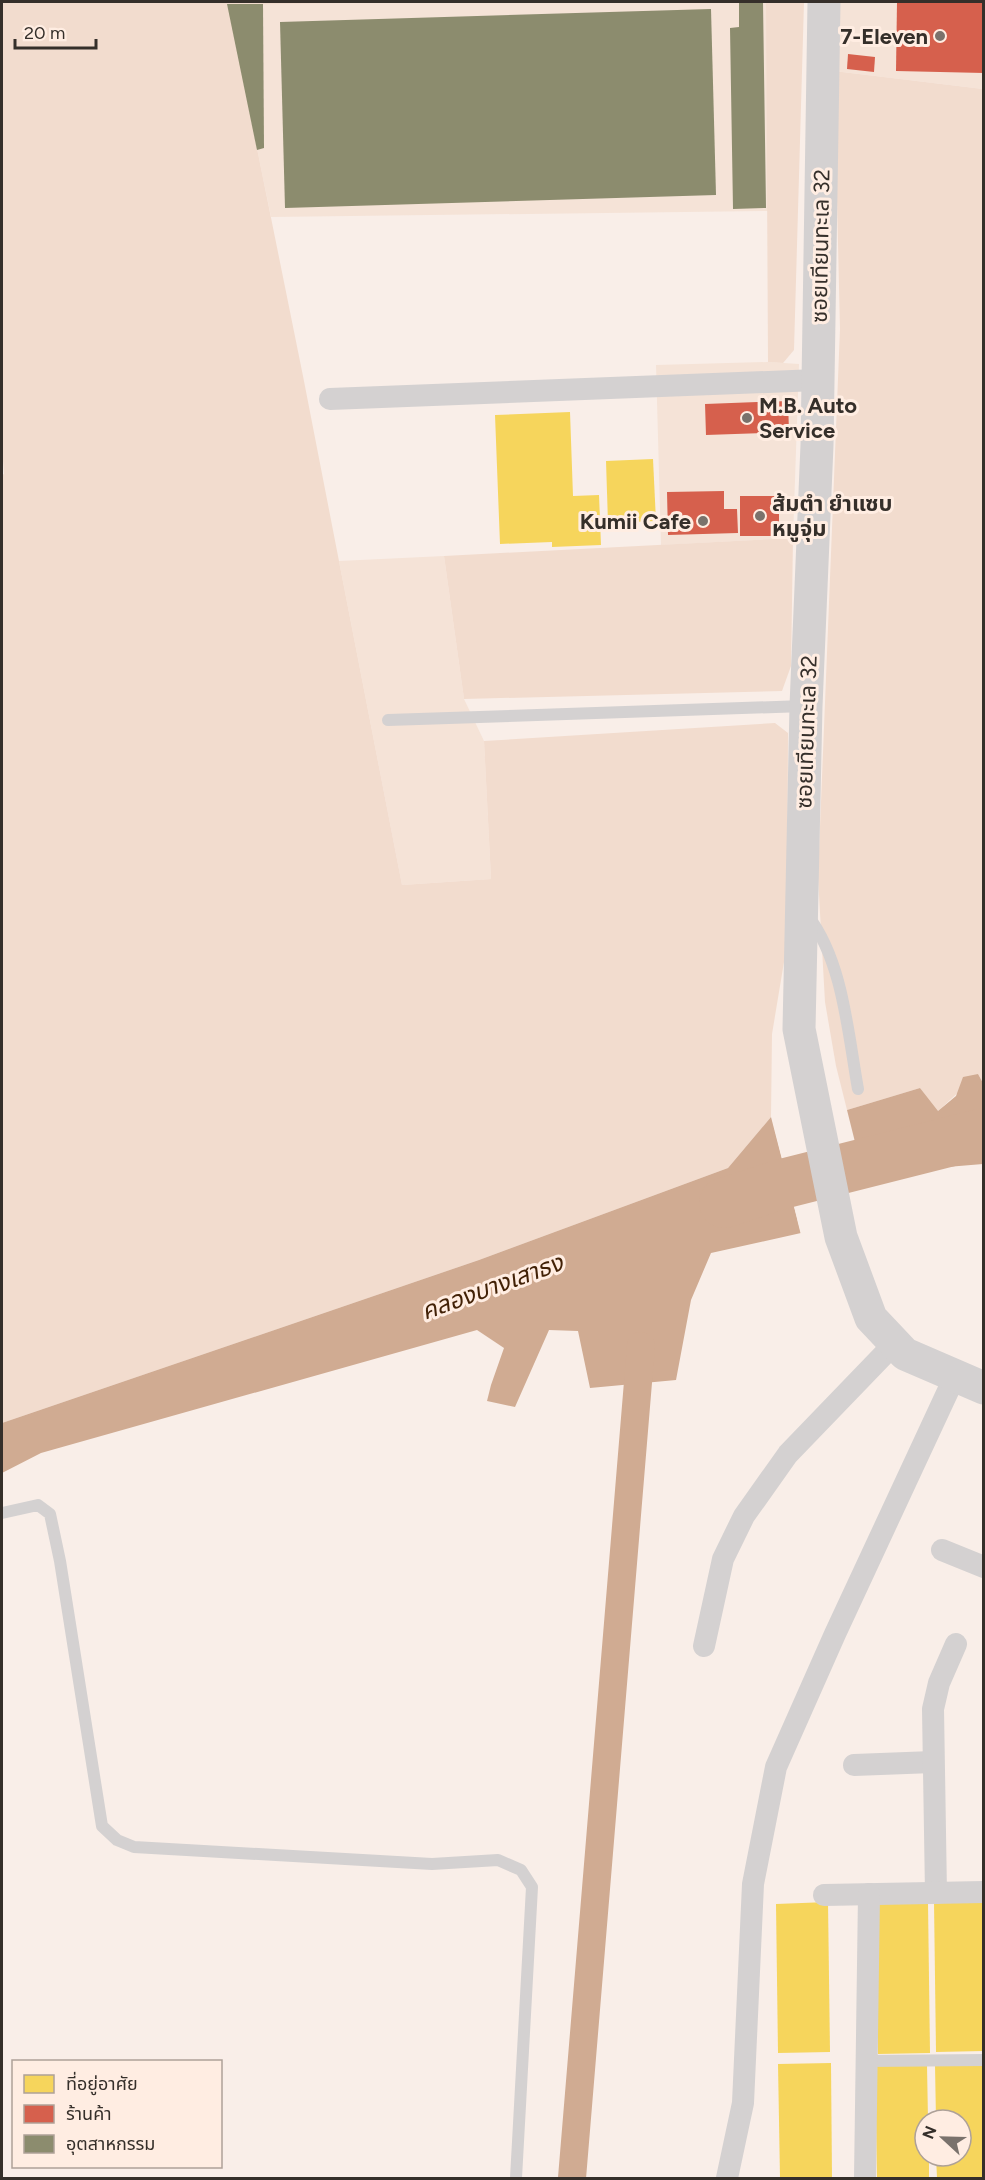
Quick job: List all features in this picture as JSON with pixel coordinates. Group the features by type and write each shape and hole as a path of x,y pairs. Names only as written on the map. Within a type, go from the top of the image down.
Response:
{"street":[{"name":"ซอยเทียนทะเล 32","path":"825,2 816,445 806,706 799,1029 841,1237 871,1318 905,1354 969,1382"},
{"path":"330,399 817,381"},
{"path":"704,1646 723,1559 744,1516 788,1454 895,1343"},
{"path":"727,2178 743,2103 753,1884 776,1767 835,1634 969,1382"},
{"path":"942,1550 984,1567"},
{"path":"936,1893 933,1709 939,1683 956,1644"},
{"path":"854,1766 933,1762"},
{"path":"824,1895 984,1892"},
{"path":"865,2178 869,1894"}],"lane":[{"path":"388,720 806,706"},
{"path":"801,908 820,931 831,959 842,997 858,1089"},
{"path":"2,1513 38,1505 50,1514 60,1561 102,1826 117,1840 134,1847 420,1863 498,1860 521,1870 532,1887 516,2178"},
{"path":"866,2061 984,2060"}],"shaded area":[{"path":"2,2 403,2 228,5 402,885 491,879 484,741 775,723 788,733 787,944 772,1034 771,1117 728,1168 479,1260 2,1423 2,475 4,474 2,448"},
{"path":"227,2 767,2 769,211 271,217"},
{"path":"766,2 804,2 794,350 783,363 768,362"},
{"path":"835,2 983,2 983,89 834,71"},
{"path":"834,71 983,89 983,1083 978,1074 937,1112 920,1088 847,1110 836,1066 825,1002 818,877 840,329"},
{"path":"768,362 799,364 793,538 661,545 656,365"},
{"path":"793,538 791,666 782,691 464,699 444,556"},
{"path":"444,556 464,699 484,741 491,879 402,885 339,561"}],"water":[{"path":"978,1074 983,1083 983,1164 863,1174 847,1110 920,1088 938,1111 956,1096 963,1077"},
{"path":"771,1117 801,1233 711,1253 691,1300 676,1380 590,1388 578,1331 549,1330 515,1407 487,1401 504,1348 477,1330 41,1453 2,1473 2,1423 479,1260 728,1168"}],"pier":[{"path":"771,1114 774,1116 804,1232 801,1235"}],"building: ที่อยู่อาศัย":[{"path":"570,412 573,496 599,495 601,545 552,547 552,542 500,544 495,415"},
{"path":"653,459 656,521 608,523 606,461"},
{"path":"984,1901 984,2051 936,2052 934,1902"},
{"path":"828,1902 830,2052 778,2053 776,1904"},
{"path":"928,1903 930,2053 878,2054 876,1904"},
{"path":"831,2063 832,2178 780,2178 778,2064"},
{"path":"927,2065 928,2108 913,2108 913,2168 929,2168 929,2178 877,2178 875,2066"},
{"path":"935,2065 984,2065 984,2178 937,2178 937,2168 973,2168 973,2108 936,2108"}],"building: ร้านค้า":[{"name":"7-Eleven","path":"897,2 984,2 984,73 896,71"},
{"path":"848,54 875,57 874,72 847,69"},
{"name":"M.B. Auto Service","path":"788,401 789,432 706,435 705,404"},
{"name":"Kumii Cafe","path":"724,491 724,509 737,509 738,533 668,535 667,492"},
{"name":"ส้มตำ ยำแซบ หมูจุ่ม","path":"740,496 779,496 779,536 740,536"}],"building: อุตสาหกรรม":[{"path":"739,2 763,2 766,208 733,209 730,28 739,27"},
{"path":"227,4 263,4 264,148 257,150"},
{"path":"711,9 716,195 285,208 280,22"}],"waterway":[{"name":"คลองบางเสาธง","path":"724,1203 782,1184 984,1133"},
{"path":"572,2178 641,1346"}],"place":[{"name":"7-Eleven","path":"940,36"},
{"name":"M.B. Auto Service","path":"747,418"},
{"name":"ส้มตำ ยำแซบ หมูจุ่ม","path":"760,516"},
{"name":"Kumii Cafe","path":"703,521"}]}
